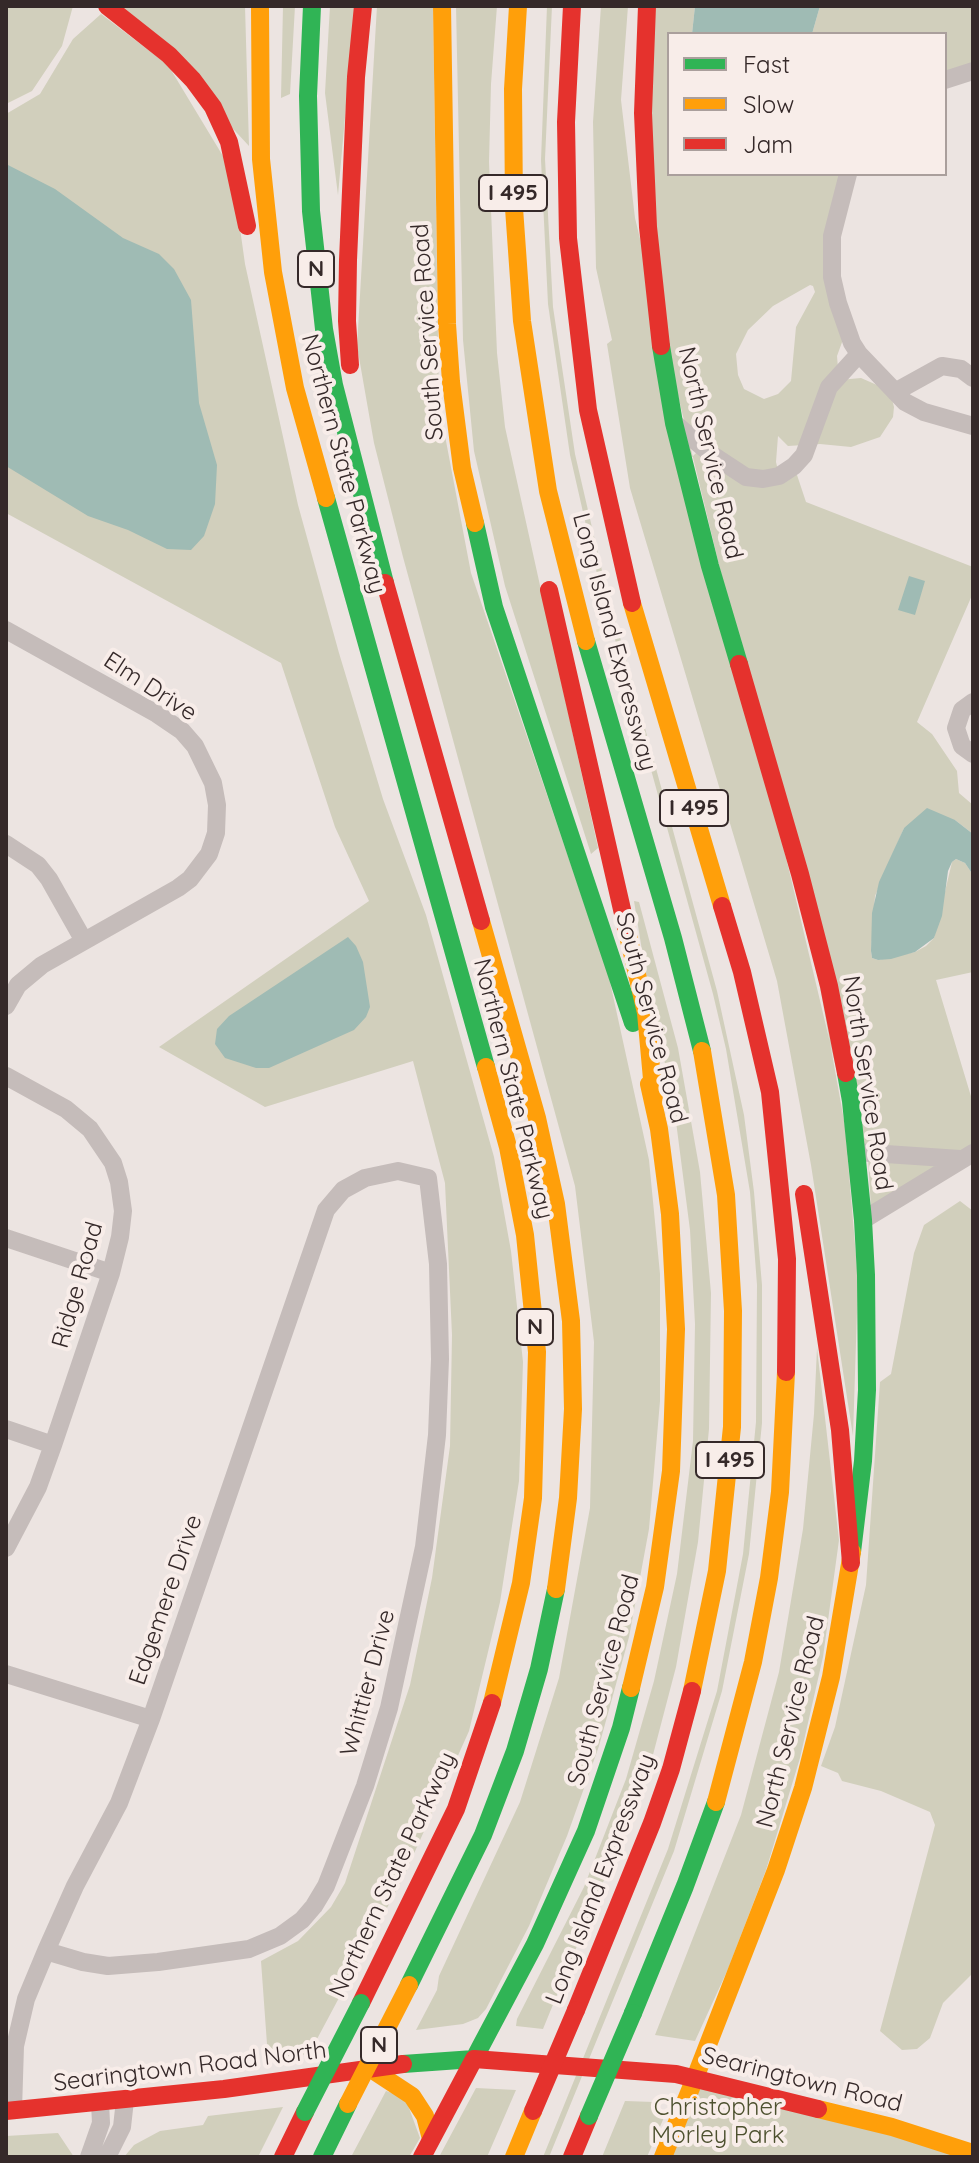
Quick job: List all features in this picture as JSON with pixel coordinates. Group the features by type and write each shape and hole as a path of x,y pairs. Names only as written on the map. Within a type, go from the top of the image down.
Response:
{"main road":[{"path":"107,6 169,55 213,107 229,142 261,307 295,388"},
{"name":"Northern State Parkway","path":"260,6 262,173 273,272 295,388 508,1147 529,1264 537,1367 537,1439 530,1526 516,1612 494,1697 445,1834 284,2153"},
{"name":"Northern State Parkway","path":"312,6 308,96 311,211 316,270 334,385 369,528 541,1132 561,1233 572,1350 572,1439 557,1582 539,1669 515,1751 483,1835 326,2149"},
{"path":"363,6 355,102 347,321 352,378 363,437 369,528"},
{"name":"South Service Road","path":"422,2157 542,1930 586,1831 625,1714 655,1587 671,1471 676,1357 670,1214 654,1101 614,962 494,607 467,495 448,353 442,6"},
{"name":"Long Island Expressway","path":"514,2157 652,1823 671,1769 694,1683 717,1571 728,1484 733,1311 726,1195 702,1052 673,938 565,564 548,491 529,379 514,208 513,103 518,6"},
{"name":"Long Island Expressway","path":"572,6 566,122 568,238 588,410 625,580 738,958 770,1092 786,1232 788,1320 780,1492 771,1564 753,1662 723,1777 685,1886 572,2157"},
{"name":"North Service Road","path":"647,6 643,113 648,227 660,342 674,423 706,552 815,930 841,1043 863,1220 867,1390 863,1461 851,1563 831,1677 803,1788 762,1909 663,2157"},
{"path":"529,379 539,535"},
{"path":"546,578 646,1013 654,1101"},
{"path":"770,1092 793,1144"},
{"path":"800,1173 840,1430 851,1563"},
{"name":"Searingtown Road North","path":"10,2110 100,2103 419,2062 474,2059"},
{"name":"Searingtown Road","path":"474,2059 529,2061 695,2078 892,2127 973,2153"},
{"path":"371,2069 412,2096 425,2116 431,2139"}],"street":[{"path":"947,79 973,71"},
{"path":"847,176 832,236 832,277 852,343 905,402 924,412 973,426"},
{"path":"674,423 711,454 746,477 763,479 779,476 804,455 829,387 859,354"},
{"path":"895,392 942,366 961,369 973,378"},
{"name":"Elm Drive","path":"6,630 182,731 195,746 213,783 217,805 216,833 209,854 190,879 32,973 18,985 6,1006"},
{"path":"973,702 962,710 956,728 962,746 973,754"},
{"path":"6,844 38,865 84,941"},
{"name":"Ridge Road","path":"6,1076 66,1109 90,1129 113,1163 123,1211 111,1273 53,1445 38,1487 6,1548"},
{"path":"856,1152 966,1156"},
{"path":"863,1220 966,1156"},
{"name":"Edgemere Drive","path":"10,2110 15,2046 26,1999 75,1886 119,1803 151,1719 312,1243 326,1210 343,1190 365,1178 398,1171 428,1178"},
{"name":"Whittier Drive","path":"46,1951 108,1966 249,1949 280,1936 302,1920 326,1886 365,1786 389,1708 424,1547 437,1435 440,1359 438,1264 428,1178"},
{"path":"6,1238 111,1273"},
{"path":"6,1429 53,1445"},
{"path":"6,1674 151,1719"},
{"path":"107,2157 122,2127 125,2100"},
{"path":"89,2157 101,2123 100,2103"}],"green space":[{"path":"6,6 73,6 62,46 32,91 6,104"},
{"path":"119,6 245,6 249,146"},
{"path":"283,6 295,6 290,94 281,98"},
{"path":"330,6 355,6 338,195 325,93"},
{"path":"377,6 433,6 439,404 471,573 608,973 649,1160 660,1274 660,1401 649,1529 629,1637 599,1746 567,1836 529,1926 486,2009 478,2018 463,2024 416,2030 437,1990 439,1976 520,1802 559,1678 590,1508 594,1342 575,1186 403,557 374,443 357,346"},
{"path":"456,6 497,6 489,162 497,353 505,427 598,848 591,854 505,586 474,451 463,340"},
{"path":"547,6 552,6 545,159 553,307 575,454 603,575 717,991 744,1115 762,1285 762,1423 749,1554 722,1691 674,1851 549,2157 543,2157 668,1849 717,1691 743,1554 756,1422 757,1285 750,1192 726,1049 598,578 570,455 548,304 541,160"},
{"path":"601,6 628,6 621,100 635,218 816,965 845,1126 858,1280 853,1436 811,1165 777,981 630,488 607,344 612,340 596,268 593,122"},
{"path":"647,6 695,6 692,32 667,32 667,176 847,176 832,236 845,334 837,356 839,380 861,378 877,385 892,399 893,417 880,437 851,447 820,444 788,446 778,436 776,462 779,475 794,466 806,502 973,567 973,593 917,722 932,734 957,771 959,793 973,805 973,834 955,820 904,828 875,896 871,951 872,958 878,960 915,952 926,946 934,938 952,862 956,859 965,863 973,875 973,972 936,980 973,1103 973,1153 856,1152 691,458 697,452 674,423 660,342","holes":["810,285 815,292 796,327 791,381 778,394 764,399 744,389 738,375 736,354 748,330 773,306"]},
{"path":"820,6 973,6 973,71 947,79 947,32 813,32"},
{"path":"101,14 168,65 232,171 245,264 298,505 383,799 426,915 494,1157 511,1251 523,1362 519,1481 500,1602 469,1731 403,1878 309,2054 268,2058 261,1961 298,1941 331,1907 345,1883 410,1685 432,1578 450,1446 452,1335 445,1183 413,1061 265,1107 159,1047 369,901 335,827 281,663 6,513 6,114 40,94 73,39"},
{"path":"634,901 639,902 678,1048 700,1172 711,1293 709,1429 698,1542 676,1667 649,1770 543,2029 516,2026 517,2019 584,1887 626,1779 654,1681 677,1574 693,1441 695,1324 690,1230 674,1106"},
{"path":"868,1158 945,1162 871,1208"},
{"path":"960,1201 973,1211 973,1973 943,2003 930,2038 917,2049 902,2050 880,2031 935,1825 930,1812 881,1791 842,1781 838,1773 821,1766 835,1727 866,1585 880,1382 891,1374 914,1253 924,1225"},
{"path":"817,1348 839,1540 823,1657 800,1758 766,1870 728,1969 695,2041 655,2035 741,1815 779,1672 803,1529"},
{"name":"Christopher Morley Park","path":"696,2079 973,2157 664,2157"},
{"path":"476,2088 516,2090 487,2157 439,2157"},
{"path":"386,2091 405,2097 420,2138 409,2157 351,2157"},
{"path":"625,2101 654,2102 665,2115 647,2157 602,2157"},
{"path":"283,2107 258,2157 124,2157 134,2145 160,2131 203,2125 208,2116"},
{"path":"58,2133 74,2157 6,2157 6,2136"}],"water":[{"path":"695,6 820,6 813,32 692,32"},
{"path":"6,164 55,189 123,238 159,254 174,269 191,300 199,403 217,465 215,504 204,536 191,550 167,549 128,530 88,516 6,466"},
{"path":"909,576 925,581 915,615 898,610"},
{"path":"927,808 955,820 973,834 973,875 965,863 956,859 952,862 942,916 934,938 915,952 891,959 872,958 872,913 879,882 904,828"},
{"path":"348,937 363,962 370,1007 366,1017 354,1030 269,1068 256,1068 225,1058 215,1044 217,1029 229,1016"}],"traffic: fast":[{"path":"312,6 308,96 311,211 324,329 334,385 385,583"},
{"path":"661,346 674,423 710,566 739,664"},
{"path":"326,498 486,1067"},
{"path":"475,523 494,607 633,1023"},
{"path":"586,641 673,938 702,1051"},
{"path":"846,1073 863,1220 866,1275 867,1390 863,1461 852,1552"},
{"path":"409,1985 483,1835 515,1751 539,1669 556,1589"},
{"path":"403,2064 474,2059 535,1944 586,1831 621,1728 631,1688"},
{"path":"633,2013 716,1802"},
{"path":"305,2112 361,2003"},
{"path":"589,2116 633,2013"},
{"path":"322,2157 348,2104"}],"traffic: slow":[{"path":"260,6 261,159 273,272 295,388 326,498"},
{"path":"442,6 447,324 462,468 475,523"},
{"path":"518,6 513,89 514,208 522,321 548,491 586,641"},
{"path":"632,603 722,906"},
{"path":"481,921 537,1118 556,1204 571,1321 573,1409 568,1498 556,1589"},
{"path":"626,927 646,1013 654,1101"},
{"path":"692,1691 717,1571 732,1427 733,1311 726,1195 702,1051"},
{"path":"486,1067 508,1147 525,1235 537,1352 533,1498 521,1583 492,1703"},
{"path":"631,1688 655,1587 671,1471 676,1329 670,1214 659,1129 649,1084"},
{"path":"716,1802 753,1662 769,1578 780,1492 786,1372"},
{"path":"695,2078 776,1870 803,1788 831,1677 852,1552"},
{"path":"348,2104 409,1985"},
{"path":"371,2069 412,2096 425,2116 431,2139"},
{"path":"663,2157 695,2078"},
{"path":"818,2109 892,2127 973,2153"},
{"path":"514,2157 533,2111"}],"traffic: jam":[{"path":"107,6 169,55 213,107 229,142 247,226"},
{"path":"350,365 348,260 356,77 363,6"},
{"path":"572,6 566,122 568,238 588,410 632,603"},
{"path":"647,6 643,113 648,227 661,346"},
{"path":"385,583 481,921"},
{"path":"549,590 626,927"},
{"path":"739,664 800,874 829,986 846,1073"},
{"path":"722,906 742,972 770,1092 787,1259 786,1372"},
{"path":"804,1194 840,1430 851,1563"},
{"path":"576,2010 652,1823 671,1769 692,1691"},
{"path":"361,2003 456,1809 492,1703"},
{"path":"533,2111 576,2010"},
{"path":"422,2157 474,2059 676,2074 818,2109"},
{"path":"6,2111 224,2089 403,2064"},
{"path":"283,2157 305,2112"},
{"path":"572,2157 589,2116"}]}
